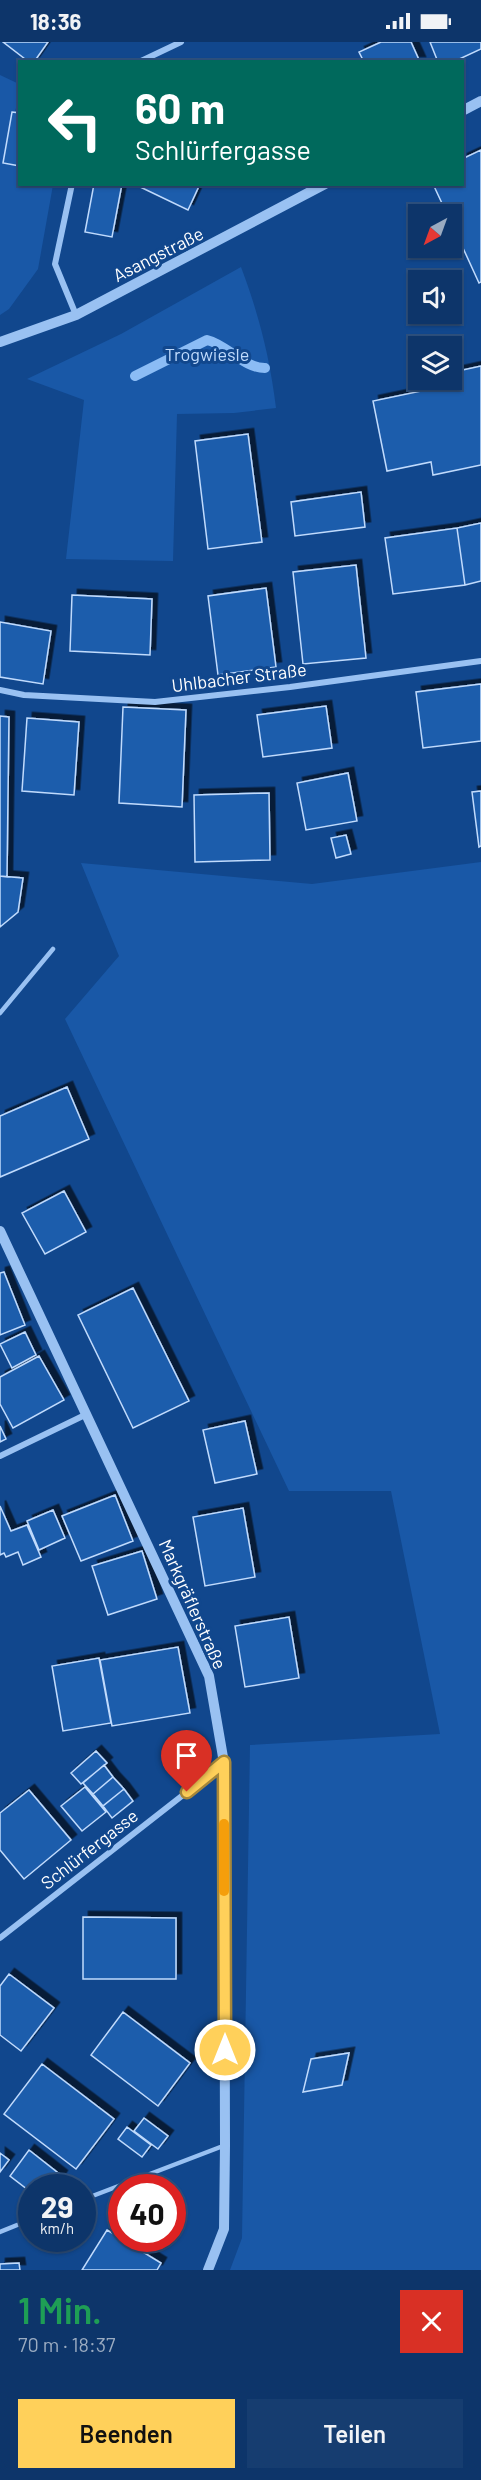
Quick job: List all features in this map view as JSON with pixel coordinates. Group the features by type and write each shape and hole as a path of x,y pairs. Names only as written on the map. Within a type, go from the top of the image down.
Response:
{"street":[{"path":"143,60 181,42"},
{"path":"464,110 481,101"},
{"path":"72,186 55,264 76,315"},
{"name":"Asangstraße","path":"0,342 76,315 321,186"},
{"name":"Uhlbacher Straße","path":"0,690 24,695 155,702 290,687 481,661"},
{"name":"Markgräflerstraße","path":"1,1235 209,1676 224,1762 225,2145 224,2229 208,2270"},
{"path":"0,1456 87,1414"},
{"name":"Schlürfergasse","path":"0,1938 224,1762"}],"lane":[{"path":"0,1013 53,949"},
{"path":"96,2195 225,2145"},
{"path":"0,2232 18,2225"}],"green space":[{"path":"0,75 18,84 18,186 53,186 38,269 9,309 0,315"},
{"name":"Trogwiesle","path":"241,267 263,337 276,408 234,413 177,414 173,561 66,559 84,400 27,379 121,334"},
{"path":"481,862 481,2270 230,2270 242,2238 250,1745 440,1734 391,1491 289,1491 65,1019 119,956 81,863 312,884"}],"building":[{"path":"3,42 48,42 35,60 26,60"},
{"path":"381,42 411,42 419,60 363,60 359,52"},
{"path":"430,42 481,42 481,49 457,60 437,60"},
{"path":"12,112 18,113 18,166 3,163"},
{"path":"481,150 481,282 479,283 462,246 462,204 442,204 434,186 464,186 464,158"},
{"path":"94,186 122,186 112,237 85,232"},
{"path":"138,186 199,186 188,210"},
{"path":"481,366 481,465 433,475 431,462 387,471 373,401 426,390 462,390 462,370"},
{"path":"248,434 262,542 208,549 195,441"},
{"path":"361,492 365,527 295,536 291,502"},
{"path":"481,523 481,581 465,585 457,528"},
{"path":"457,528 465,585 393,594 385,538"},
{"path":"356,565 366,658 303,664 293,572"},
{"path":"266,588 276,667 218,675 208,596"},
{"path":"72,595 152,599 150,655 70,651"},
{"path":"0,622 51,631 43,684 0,677"},
{"path":"481,684 481,741 423,748 416,692"},
{"path":"326,706 332,748 263,757 257,715"},
{"path":"123,707 186,710 182,807 119,803"},
{"path":"0,716 9,717 7,877 0,876"},
{"path":"27,718 79,722 74,795 22,791"},
{"path":"348,773 357,821 306,830 297,783"},
{"path":"481,791 481,846 479,847 472,792"},
{"path":"269,793 270,860 195,862 194,795"},
{"path":"346,835 351,854 336,858 331,838"},
{"path":"0,876 23,878 18,912 0,927"},
{"path":"67,1087 89,1139 0,1177 0,1116"},
{"path":"64,1191 86,1232 45,1254 22,1213"},
{"path":"4,1272 25,1325 0,1335 0,1273"},
{"path":"133,1288 189,1401 133,1428 78,1315"},
{"path":"25,1332 36,1355 12,1368 0,1344"},
{"path":"39,1356 64,1400 13,1428 0,1404 0,1377"},
{"path":"245,1421 257,1474 215,1483 203,1430"},
{"path":"0,1426 6,1439 0,1442"},
{"path":"115,1495 133,1541 81,1561 62,1516"},
{"path":"0,1506 11,1531 27,1525 41,1557 23,1565 18,1552 6,1557 4,1553 0,1555"},
{"path":"243,1508 255,1577 205,1586 193,1517"},
{"path":"53,1510 65,1538 39,1550 27,1521"},
{"path":"142,1551 157,1599 108,1615 92,1566"},
{"path":"289,1617 299,1678 245,1687 235,1626"},
{"path":"178,1647 190,1713 112,1726 100,1660"},
{"path":"99,1658 111,1723 63,1731 52,1666"},
{"path":"96,1751 107,1763 81,1784 71,1773"},
{"path":"104,1765 113,1777 93,1794 83,1783"},
{"path":"113,1777 124,1789 103,1806 93,1794"},
{"path":"85,1787 106,1812 82,1831 61,1806"},
{"path":"124,1789 133,1801 112,1818 103,1806"},
{"path":"29,1790 71,1840 24,1879 0,1850 0,1813"},
{"path":"83,1917 176,1918 176,1979 83,1979"},
{"path":"9,1974 54,2008 21,2051 0,2035 0,1986"},
{"path":"123,2012 190,2063 158,2106 91,2055"},
{"path":"349,2053 342,2085 303,2092 311,2059"},
{"path":"42,2064 114,2119 76,2169 4,2114"},
{"path":"144,2118 168,2136 158,2149 134,2131"},
{"path":"127,2127 151,2145 142,2157 118,2139"},
{"path":"29,2150 59,2174 18,2174 18,2182 10,2176"},
{"path":"0,2153 9,2160 0,2172"},
{"path":"107,2230 108,2252 143,2252 161,2263 157,2270 82,2270 93,2252 96,2252 96,2248"},
{"path":"19,2263 20,2270 0,2270 0,2264"}],"waterway":[{"path":"135,376 207,340 222,346 250,364 265,368"}],"slow traffic":[{"path":"224,1824 224,1891"}],"route":[{"path":"187,1792 224,1762 225,2050"}]}
